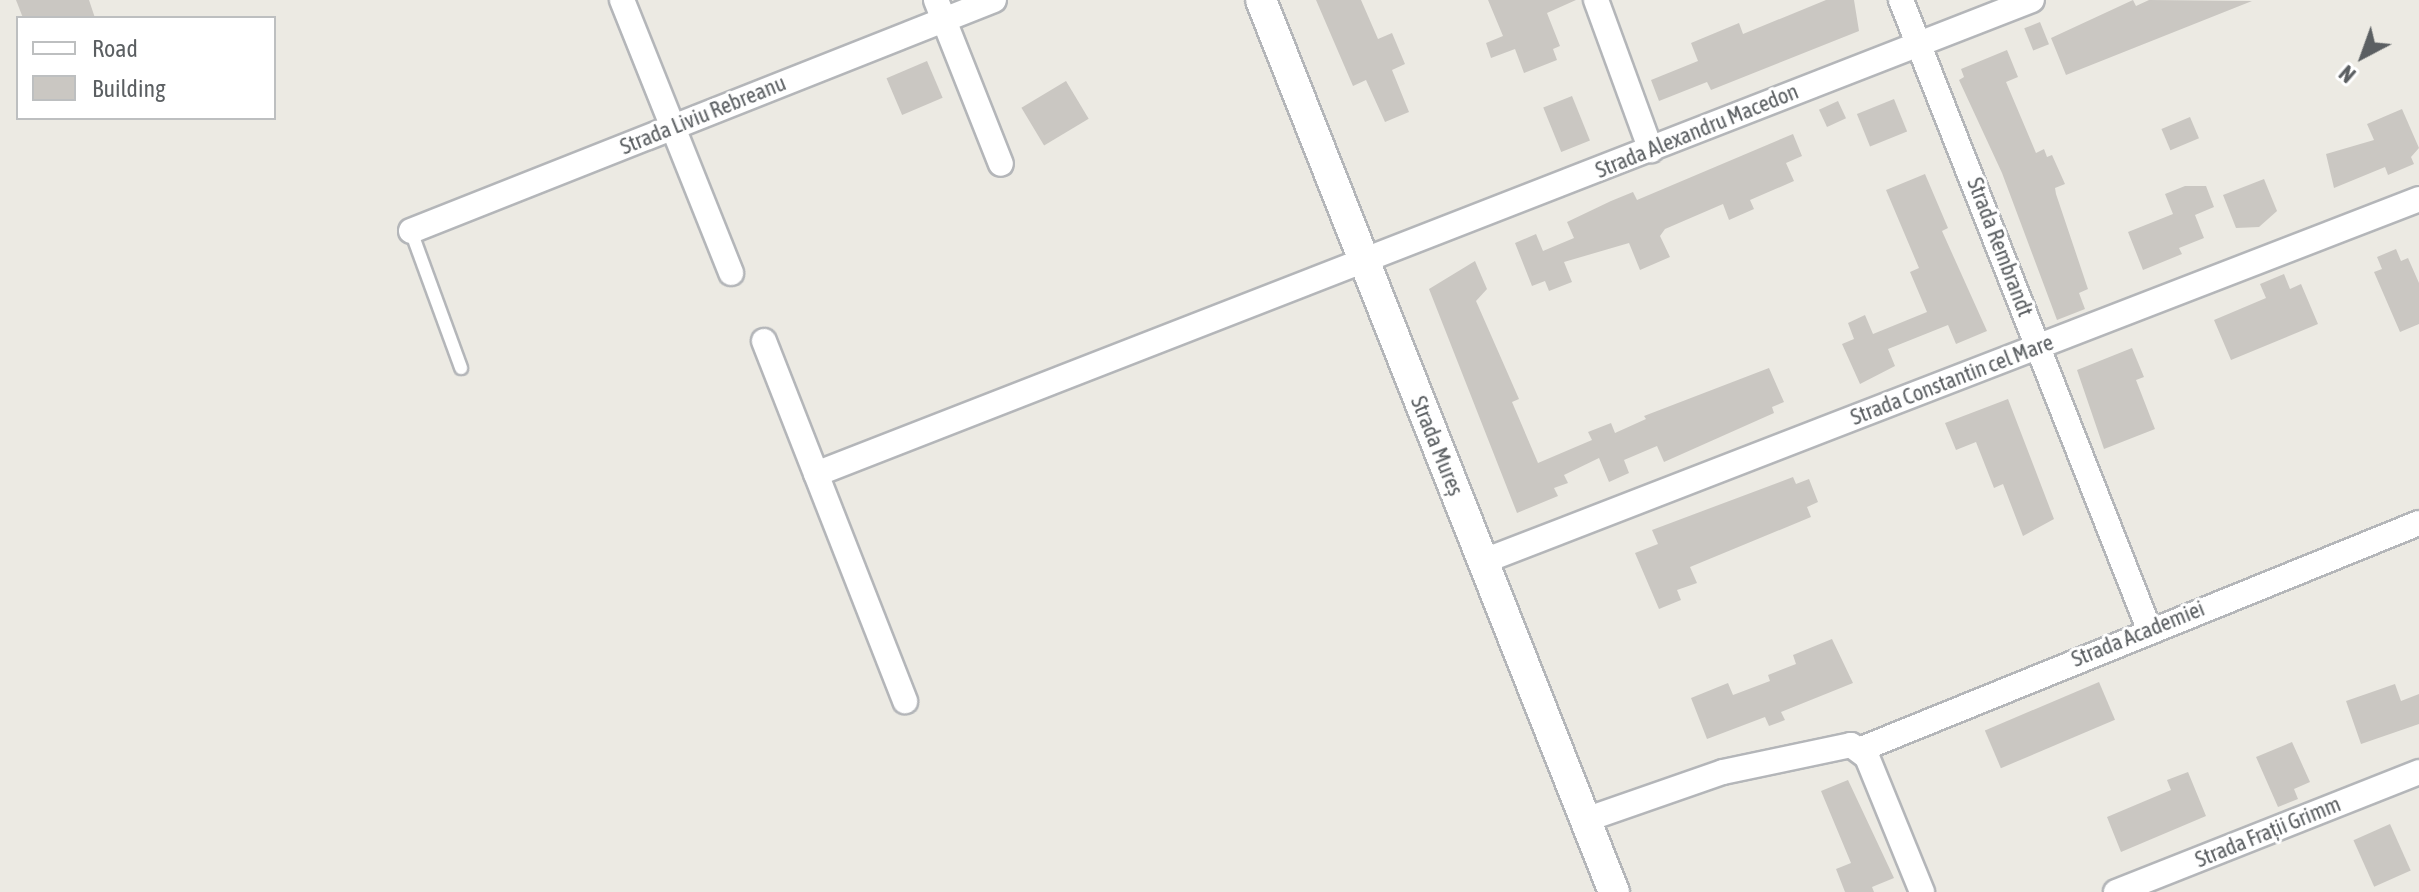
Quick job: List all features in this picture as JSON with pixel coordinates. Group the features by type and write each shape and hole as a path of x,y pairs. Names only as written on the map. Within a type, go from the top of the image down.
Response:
{"street":[{"path":"622,0 731,273"},
{"name":"Strada Liviu Rebreanu","path":"411,231 673,127 940,10 994,0"},
{"name":"Strada Mureș","path":"1261,0 1614,892"},
{"path":"1596,0 1651,150"},
{"name":"Strada Rembrandt","path":"1901,0 2149,629"},
{"name":"Strada Alexandru Macedon","path":"816,474 2032,0"},
{"path":"940,10 1001,164"},
{"name":"Strada Constantin cel Mare","path":"1484,561 2419,199"},
{"path":"764,341 905,701"},
{"name":"Strada Academiei","path":"1859,750 2149,629 2419,523"},
{"path":"1585,820 1723,772 1851,745 1867,757 1922,892"},
{"name":"Strada Frații Grimm","path":"2116,892 2419,772"}],"lane":[{"path":"411,231 461,368"}],"building":[{"path":"16,0 89,0 94,16 22,16"},
{"path":"1316,0 1361,0 1378,39 1392,33 1405,64 1392,70 1409,112 1385,122 1366,80 1353,86"},
{"path":"1488,0 1576,0 1547,13 1560,46 1553,49 1557,60 1524,73 1515,49 1491,58 1486,43 1503,36"},
{"path":"1826,0 1854,0 1859,31 1711,90 1707,82 1659,101 1651,80 1698,61 1691,43 1739,23 1743,34"},
{"path":"2133,0 2136,6 2149,0 2252,1 2066,75 2051,38"},
{"path":"2040,22 2049,44 2033,51 2024,28"},
{"path":"2007,50 2018,77 2006,82 2036,153 2044,149 2047,157 2052,155 2065,184 2055,188 2056,194 2088,289 2079,293 2085,309 2057,320 2002,173 1959,80 1964,77 1961,69"},
{"path":"927,61 943,98 902,115 886,78"},
{"path":"1066,81 1089,119 1044,145 1021,108"},
{"path":"1572,96 1590,141 1561,152 1543,108"},
{"path":"1894,99 1907,131 1870,146 1857,114"},
{"path":"1838,101 1846,118 1827,127 1819,110"},
{"path":"2402,109 2419,148 2411,157 2414,164 2388,175 2385,167 2334,188 2326,154 2374,140 2367,124"},
{"path":"2190,117 2199,138 2170,150 2161,129"},
{"path":"1793,134 1802,156 1786,163 1794,181 1750,200 1754,209 1729,220 1723,204 1665,229 1660,236 1670,257 1640,270 1629,243 1564,262 1572,282 1549,291 1545,281 1532,286 1515,243 1536,234 1543,251 1574,238 1567,222 1611,201 1633,192 1637,200"},
{"path":"1925,174 1948,228 1942,231 1987,331 1956,344 1948,325 1888,349 1895,366 1860,384 1842,344 1854,339 1848,323 1865,315 1873,334 1927,312 1910,272 1919,268 1886,190"},
{"path":"2264,179 2277,211 2259,227 2236,228 2223,195"},
{"path":"2185,186 2206,186 2214,207 2195,215 2204,238 2179,248 2182,254 2143,270 2128,232 2173,214 2165,194"},
{"path":"2396,249 2401,261 2408,258 2419,283 2419,324 2400,332 2374,272 2382,269 2377,257"},
{"path":"1475,261 1487,289 1476,301 1519,399 1512,402 1538,463 1592,440 1588,432 1611,423 1615,433 1646,419 1644,416 1769,368 1784,402 1772,407 1774,413 1664,462 1657,446 1624,460 1629,473 1609,482 1599,458 1564,475 1568,483 1554,488 1558,496 1517,513 1429,289"},
{"path":"2284,274 2290,289 2301,284 2318,324 2231,360 2214,320 2266,298 2260,284"},
{"path":"2132,348 2144,377 2136,380 2155,429 2104,449 2077,370"},
{"path":"2008,399 2054,519 2023,536 2003,484 1994,488 1976,442 1956,450 1945,423"},
{"path":"1793,477 1796,484 1809,479 1818,502 1807,507 1811,517 1690,567 1697,583 1677,590 1681,600 1659,609 1635,553 1658,544 1652,530"},
{"path":"1832,639 1853,683 1781,712 1785,720 1769,726 1765,717 1707,739 1691,698 1728,683 1733,695 1770,681 1768,675 1796,664 1793,655"},
{"path":"2099,682 2115,720 2001,768 1985,730"},
{"path":"2395,684 2401,701 2419,694 2419,724 2361,744 2346,701"},
{"path":"2292,742 2310,782 2294,789 2298,799 2278,807 2256,757"},
{"path":"2188,772 2206,816 2121,852 2107,817 2171,790 2167,780"},
{"path":"1848,780 1894,878 1872,887 1874,892 1845,892 1836,869 1851,863 1821,791"},
{"path":"2390,824 2411,871 2374,887 2353,840"}]}
